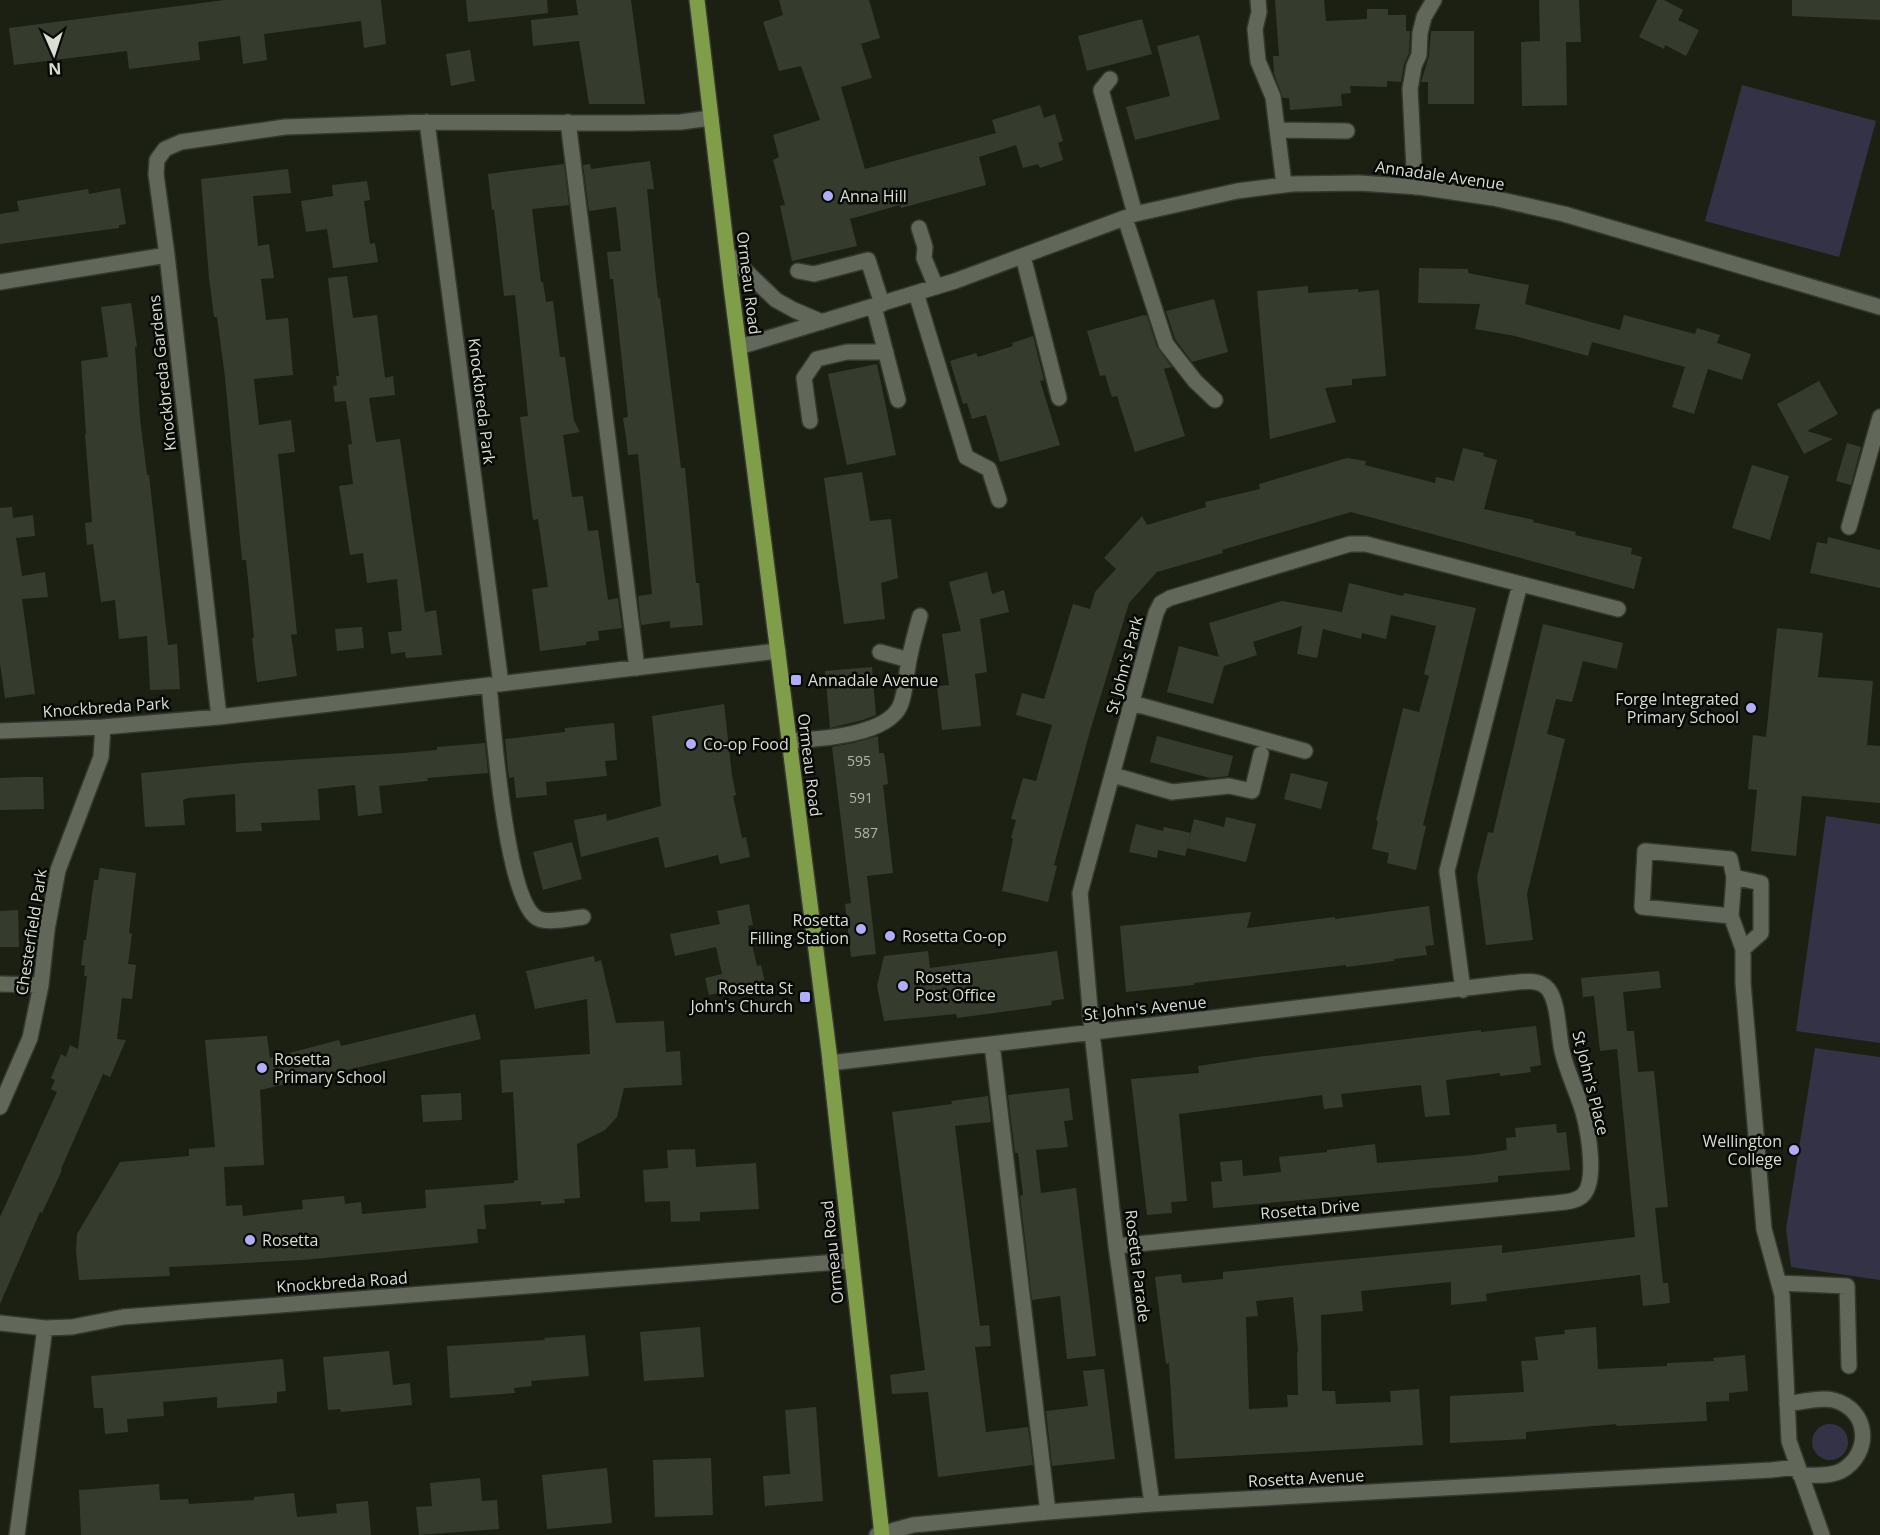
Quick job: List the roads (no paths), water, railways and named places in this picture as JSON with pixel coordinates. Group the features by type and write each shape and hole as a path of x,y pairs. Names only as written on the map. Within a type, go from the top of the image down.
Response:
{"main road":[{"name":"Ormeau Road","path":"697,0 830,1063 881,1534"}],"street":[{"path":"1258,0 1259,12 1255,29 1258,61 1273,97 1284,184"},
{"path":"1415,187 1410,89 1414,66 1419,55 1420,33 1424,17 1434,0"},
{"path":"1110,79 1101,90 1130,216 1166,344 1215,400"},
{"path":"427,122 681,122 711,118"},
{"name":"Knockbreda Gardens","path":"219,717 156,174 157,160 165,149 181,142 285,127 427,122"},
{"name":"Knockbreda Park","path":"427,122 495,685"},
{"path":"568,122 637,668"},
{"path":"1278,130 1347,131"},
{"name":"Annadale Avenue","path":"739,347 936,287 1130,216 1237,191 1284,184 1359,183 1415,187 1493,198 1564,214 1880,307"},
{"path":"919,228 925,247 924,258 936,287"},
{"path":"728,254 776,300 822,322"},
{"path":"0,282 167,255"},
{"path":"1023,256 1059,398"},
{"path":"798,271 814,274 868,261 898,400"},
{"path":"916,293 966,457 989,469 999,500"},
{"path":"810,421 804,378 817,358 847,352 886,352"},
{"path":"1849,527 1880,417"},
{"name":"St John's Park","path":"1092,1032 1080,892 1156,613 1161,603 1170,598 1350,544 1366,544 1618,609"},
{"path":"1464,990 1447,871 1520,584"},
{"path":"789,741 841,736 878,725 892,716 899,707 904,692 920,616"},
{"name":"Knockbreda Park","path":"0,731 103,727 219,717 778,651"},
{"path":"880,652 909,660"},
{"path":"495,685 506,833 516,877 528,907 537,918 546,921 583,917"},
{"path":"1132,703 1305,751"},
{"name":"Chesterfield Park","path":"0,1107 30,1038 41,985 47,930 58,870 101,757 103,727"},
{"path":"1113,776 1172,792 1229,786 1252,790 1261,754"},
{"path":"1731,916 1642,907 1645,851 1730,859 1734,877 1731,916 1743,950 1743,983 1761,1205 1769,1251 1782,1295 1789,1442 1822,1535"},
{"path":"1734,877 1761,883 1761,933 1743,950"},
{"name":"St John's Place","path":"1464,990 1532,981 1542,984 1548,990 1552,997 1562,1053 1583,1114 1591,1175 1588,1188 1582,1196 1556,1203 1507,1208"},
{"path":"0,984 41,985"},
{"name":"St John's Avenue","path":"830,1063 1464,990"},
{"name":"Rosetta Parade","path":"1092,1032 1116,1246 1152,1504"},
{"path":"992,1044 1047,1512"},
{"name":"Rosetta Drive","path":"1116,1246 1507,1208"},
{"name":"Knockbreda Road","path":"0,1323 45,1328 72,1327 123,1317 851,1261"},
{"path":"1779,1283 1847,1286 1849,1366"},
{"path":"17,1535 45,1328"},
{"path":"1787,1404 1834,1400 1850,1408 1862,1428 1862,1447 1852,1463 1839,1472 1798,1471"},
{"name":"Rosetta Avenue","path":"881,1534 913,1525 1152,1504 1734,1472 1798,1471"}],"place":[{"name":"Anna Hill","path":"828,196"},
{"name":"Annadale Avenue","path":"796,680"},
{"name":"Forge Integrated Primary School","path":"1751,708"},
{"name":"Co-op Food","path":"691,744"},
{"name":"Rosetta Filling Station","path":"861,929"},
{"name":"Rosetta Co-op","path":"890,936"},
{"name":"Rosetta Post Office","path":"903,986"},
{"name":"Rosetta St John's Church","path":"805,997"},
{"name":"Rosetta Primary School","path":"262,1068"},
{"name":"Wellington College","path":"1794,1150"},
{"name":"Rosetta","path":"250,1240"}]}
